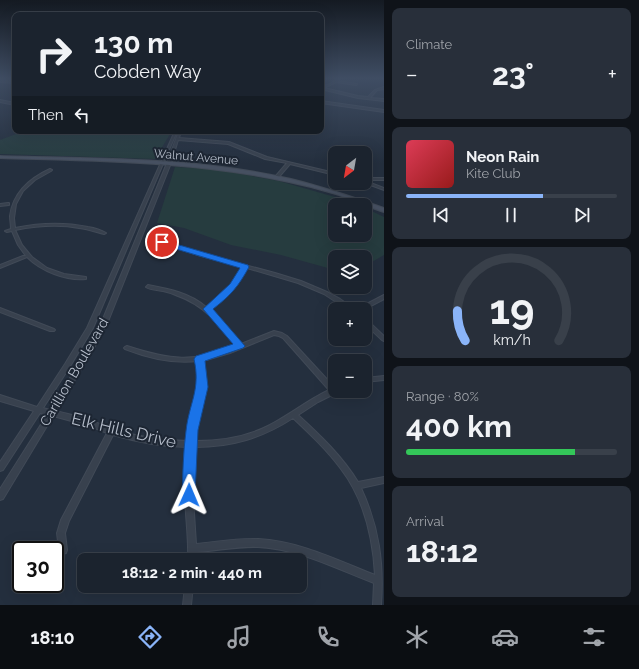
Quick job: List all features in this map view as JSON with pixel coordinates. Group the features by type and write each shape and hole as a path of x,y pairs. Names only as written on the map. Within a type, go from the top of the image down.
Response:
{"street":[{"path":"351,106 384,111"},
{"name":"Carillion Boulevard","path":"0,468 74,355 93,321 160,163 174,134"},
{"name":"Carillion Boulevard","path":"0,496 92,347 106,319 179,134"},
{"path":"178,139 229,142 266,158 328,172"},
{"name":"Walnut Avenue","path":"0,157 169,163 224,168 277,177 334,192 384,210"},
{"path":"277,177 288,163"},
{"path":"6,209 8,204 27,183 50,170"},
{"path":"384,179 372,179 365,182 384,189"},
{"path":"0,205 8,204"},
{"path":"5,224 9,238"},
{"path":"6,231 31,226 58,224 81,226 104,233"},
{"path":"162,242 245,267 276,273 309,285 340,302"},
{"path":"13,244 25,257 39,266 70,277 84,278"},
{"path":"0,267 25,257"},
{"path":"207,309 234,286 245,267"},
{"path":"148,287 170,291 207,309 240,346"},
{"path":"372,303 384,297"},
{"path":"0,310 52,330"},
{"path":"372,328 384,339"},
{"path":"127,348 152,356 200,359 274,333 280,334 290,342 328,383"},
{"path":"193,553 189,472 192,430 202,387 202,369 200,359"},
{"path":"372,379 384,378"},
{"name":"Elk Hills Drive","path":"0,398 51,414 88,422 111,431 163,442 192,444 231,440 258,433 294,415 328,393"},
{"path":"294,415 340,464 356,486 372,528 377,551 379,581 377,605"},
{"path":"62,541 62,533 65,520 111,431"},
{"path":"356,486 384,480"},
{"path":"193,548 257,543 272,545 311,555 379,581"},
{"path":"187,605 188,593"}],"green space":[{"path":"16,134 170,134 155,159 0,154 0,140"},
{"path":"175,167 214,169 279,181 338,198 328,198 328,242 372,242 372,211 384,217 384,255 372,262 372,250 328,250 328,268 281,255 231,245 184,228 157,223"}],"route":[{"path":"162,242 245,267 234,286 207,309 240,346 200,359 202,369 202,387 192,430 189,495"}]}
